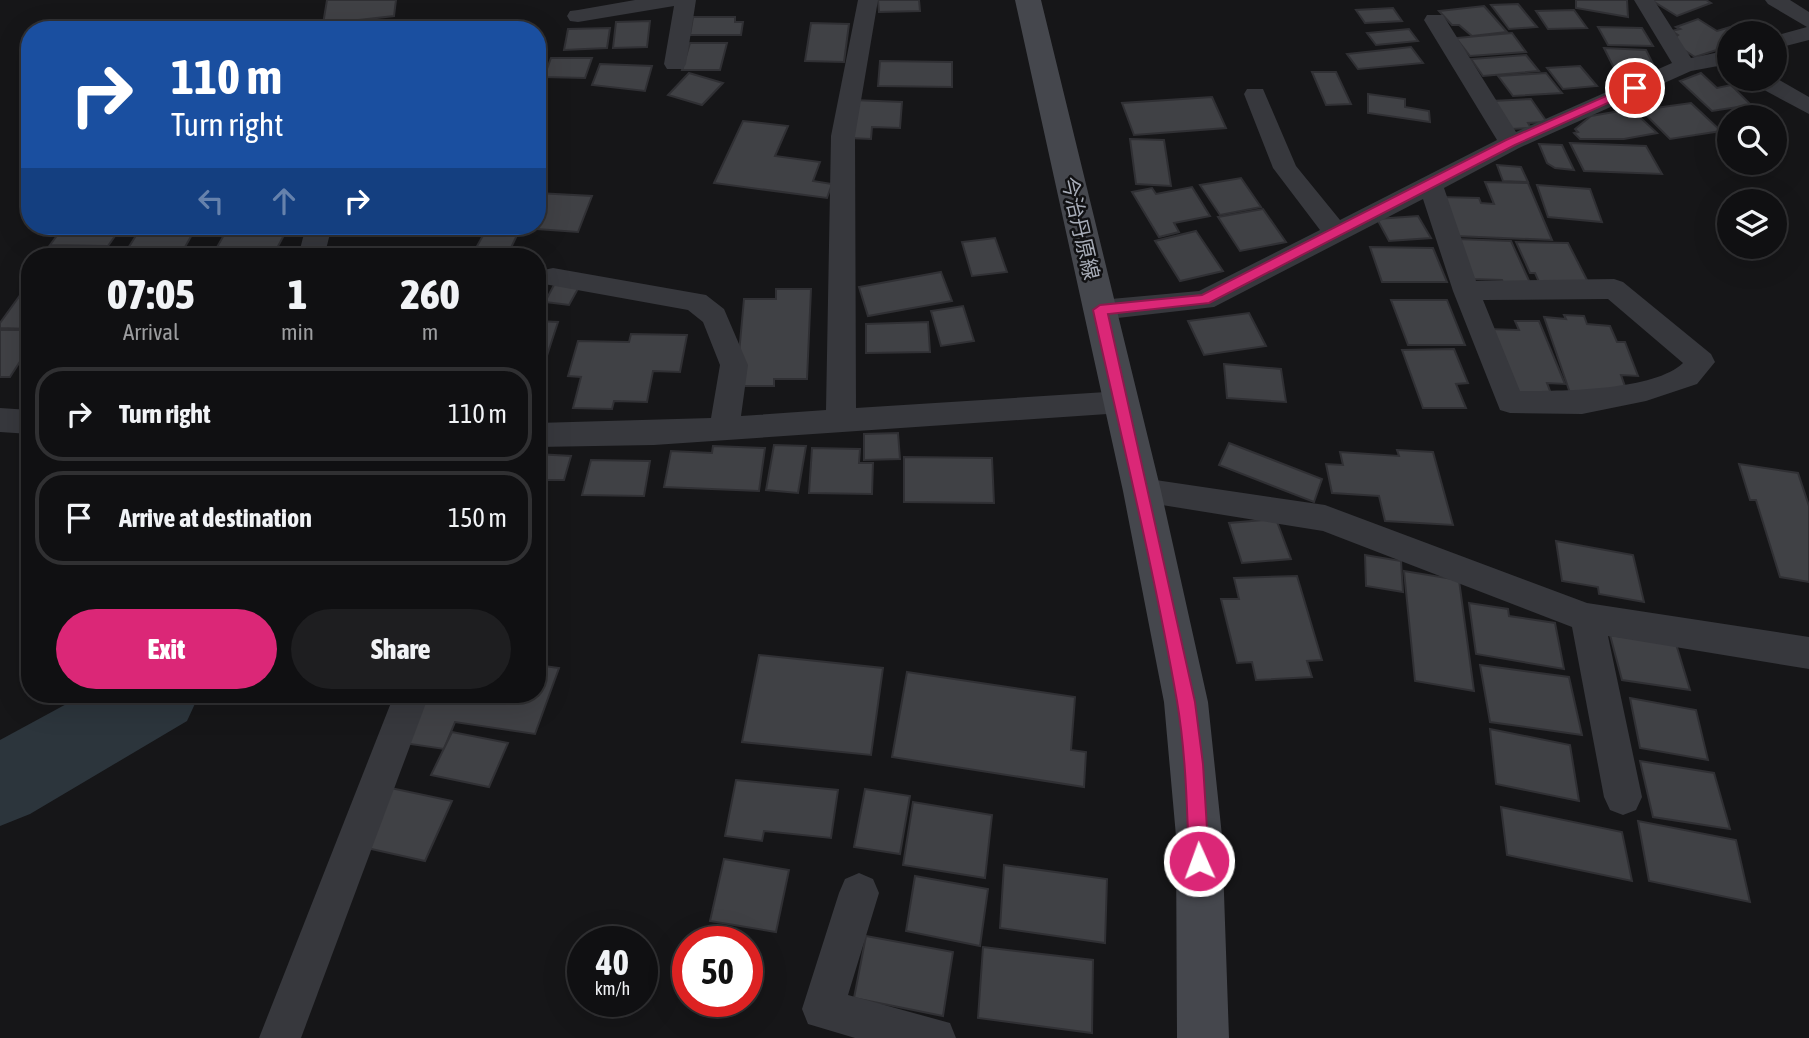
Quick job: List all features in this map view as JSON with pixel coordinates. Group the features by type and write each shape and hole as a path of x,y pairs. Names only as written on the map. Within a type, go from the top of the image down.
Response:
{"main road":[{"name":"今治丹原線","path":"1028,0 1122,402 1186,702 1199,836 1203,1038"}],"street":[{"path":"578,16 673,0"},
{"path":"675,64 686,0"},
{"path":"841,420 843,136 867,0"},
{"path":"1644,0 1685,66"},
{"path":"1774,0 1809,21"},
{"path":"1435,20 1511,143"},
{"path":"1787,39 1809,33"},
{"path":"1100,310 1204,300 1511,143 1685,66 1717,60"},
{"path":"1782,91 1809,107"},
{"path":"1255,94 1285,168 1336,232"},
{"path":"1430,183 1466,291 1510,402 1582,404 1646,390 1687,376 1700,362 1614,289 1466,291"},
{"path":"553,277 695,302 714,316 734,365 724,428"},
{"path":"546,435 654,433 1122,402"},
{"path":"0,420 21,421"},
{"path":"1142,491 1325,518 1587,618 1809,653"},
{"path":"1587,618 1623,797"},
{"path":"280,1038 408,703"},
{"path":"859,893 823,1009 935,1038"}],"building":[{"path":"327,0 396,0 394,16 324,21"},
{"path":"878,0 919,0 920,11 879,12"},
{"path":"1576,0 1627,0 1628,17 1576,8"},
{"path":"1651,0 1706,0 1711,3 1677,16"},
{"path":"1518,4 1537,27 1509,29 1491,5"},
{"path":"1484,6 1507,32 1472,36 1459,25 1452,25 1439,11"},
{"path":"1393,8 1402,21 1365,23 1356,10"},
{"path":"1574,10 1587,28 1548,29 1536,11"},
{"path":"693,17 735,17 735,22 743,22 741,35 690,35"},
{"path":"1698,19 1717,31 1717,50 1695,57 1670,41 1678,35 1672,31 1680,29 1676,27"},
{"path":"650,21 647,47 613,48 616,22"},
{"path":"811,23 849,24 844,62 805,61"},
{"path":"1598,27 1642,28 1653,46 1608,45"},
{"path":"610,28 607,48 564,50 568,29"},
{"path":"1409,29 1418,41 1376,45 1367,33"},
{"path":"1512,33 1526,52 1470,56 1456,38"},
{"path":"690,43 727,43 720,70 682,70"},
{"path":"1411,47 1423,63 1358,69 1347,54"},
{"path":"1604,48 1646,50 1656,70 1644,69 1647,75 1617,74"},
{"path":"1526,55 1539,71 1483,76 1471,59"},
{"path":"551,58 592,58 585,78 546,77"},
{"path":"880,61 952,62 952,87 878,86"},
{"path":"600,64 652,66 645,91 592,85"},
{"path":"1580,66 1597,86 1563,89 1547,68"},
{"path":"1312,72 1336,72 1351,104 1326,105"},
{"path":"689,73 723,83 702,105 668,95"},
{"path":"1546,73 1562,93 1513,96 1498,76"},
{"path":"1701,73 1717,91 1737,91 1751,105 1717,105 1717,110 1712,111 1680,81"},
{"path":"1368,94 1405,99 1405,107 1429,111 1430,122 1368,113"},
{"path":"1212,97 1226,128 1134,135 1122,103"},
{"path":"1531,99 1547,122 1528,123 1531,128 1510,129 1492,101"},
{"path":"853,100 902,102 900,128 872,127 871,139 849,138"},
{"path":"1691,103 1717,127 1717,132 1670,139 1641,110"},
{"path":"1631,109 1657,133 1624,139 1580,139 1574,133 1578,132 1575,129 1591,116"},
{"path":"743,121 788,126 775,156 820,162 813,181 832,184 827,198 714,183"},
{"path":"1130,139 1164,140 1171,186 1136,184"},
{"path":"1570,143 1646,146 1662,174 1584,171"},
{"path":"1539,144 1562,145 1574,170 1555,168 1547,163"},
{"path":"1497,165 1521,167 1528,182 1503,181"},
{"path":"1241,178 1261,207 1220,215 1200,185"},
{"path":"1485,182 1528,183 1552,240 1455,236 1442,197 1479,198 1481,203 1494,204"},
{"path":"1537,185 1590,189 1602,222 1548,217"},
{"path":"1192,187 1210,216 1174,223 1179,232 1159,237 1132,192 1152,188 1156,194"},
{"path":"546,193 592,196 578,232 546,230"},
{"path":"1263,209 1286,242 1240,251 1218,217"},
{"path":"1418,216 1431,238 1389,241 1377,219"},
{"path":"1196,231 1223,271 1180,281 1155,241"},
{"path":"57,235 116,235 108,246 50,245"},
{"path":"136,235 192,235 184,248 128,248"},
{"path":"224,235 284,235 277,248 217,248"},
{"path":"483,235 517,235 511,248 476,248"},
{"path":"995,238 1007,272 972,276 962,242"},
{"path":"1456,239 1511,241 1531,285 1504,285 1502,280 1471,279"},
{"path":"1516,242 1568,243 1588,282 1539,282 1535,273 1530,273"},
{"path":"1370,247 1433,248 1447,282 1382,282"},
{"path":"941,272 952,301 868,316 859,287"},
{"path":"556,281 580,285 569,305 546,300"},
{"path":"776,289 811,289 807,379 774,379 774,386 736,386 744,299 776,299"},
{"path":"21,294 21,329 0,328 0,323"},
{"path":"1391,300 1447,300 1465,345 1408,345"},
{"path":"963,306 974,341 941,346 931,311"},
{"path":"1249,313 1266,346 1204,355 1188,321"},
{"path":"1564,315 1584,316 1587,324 1610,326 1617,342 1625,342 1638,376 1621,375 1627,392 1570,393 1544,317 1566,319"},
{"path":"546,321 558,322 546,359"},
{"path":"1515,321 1539,321 1565,384 1547,383 1552,396 1512,395 1488,329 1519,330"},
{"path":"928,322 930,352 866,353 866,324"},
{"path":"0,330 21,330 21,360 10,377 0,377"},
{"path":"631,334 687,335 680,372 653,371 647,402 614,401 612,409 573,408 581,377 568,376 578,341 629,342"},
{"path":"1454,349 1468,383 1456,384 1466,408 1423,408 1402,350"},
{"path":"1224,364 1281,369 1286,402 1227,398"},
{"path":"898,433 900,459 864,460 864,434"},
{"path":"1229,443 1322,479 1314,502 1219,465"},
{"path":"774,445 806,446 798,493 766,490"},
{"path":"713,446 765,448 759,491 664,487 671,451 712,453"},
{"path":"812,448 860,449 859,463 873,463 872,494 809,493"},
{"path":"1397,450 1433,452 1453,525 1385,521 1379,496 1332,493 1326,464 1343,465 1340,452 1399,456"},
{"path":"546,455 571,456 564,480 547,480 546,484"},
{"path":"904,457 992,458 994,503 904,502"},
{"path":"591,460 650,461 644,496 582,495"},
{"path":"1739,464 1798,473 1809,506 1809,582 1780,577 1756,500 1750,500"},
{"path":"1276,519 1291,559 1242,563 1229,523"},
{"path":"1556,541 1633,555 1644,602 1599,594 1598,587 1562,581"},
{"path":"1365,555 1401,561 1403,592 1366,586"},
{"path":"1404,571 1459,580 1474,691 1415,681"},
{"path":"1297,576 1322,660 1307,661 1312,677 1256,680 1252,662 1237,663 1221,599 1239,599 1234,578"},
{"path":"1469,603 1508,609 1509,616 1555,623 1564,669 1476,654"},
{"path":"1610,635 1676,644 1690,690 1622,680"},
{"path":"759,655 883,668 871,755 742,742"},
{"path":"1480,665 1569,677 1582,735 1490,722"},
{"path":"546,666 559,668 535,734 455,722 444,749 397,742 414,703 546,703"},
{"path":"907,672 1075,697 1071,750 1086,752 1084,787 892,757"},
{"path":"1630,698 1696,710 1708,760 1640,748"},
{"path":"1490,729 1570,745 1579,801 1496,784"},
{"path":"452,732 508,743 489,787 431,775"},
{"path":"1640,761 1714,773 1730,829 1653,817"},
{"path":"736,780 838,790 831,838 764,831 762,841 725,836"},
{"path":"386,787 452,801 425,861 358,846"},
{"path":"865,789 910,796 900,854 854,847"},
{"path":"913,802 992,815 985,878 903,865"},
{"path":"1501,807 1622,832 1632,881 1507,855"},
{"path":"1638,821 1736,840 1750,902 1649,881"},
{"path":"724,859 789,870 776,932 763,930 763,926 740,926 710,921"},
{"path":"1004,865 1107,879 1105,943 1000,928"},
{"path":"915,876 988,889 980,946 906,931"},
{"path":"866,936 953,952 943,1016 854,998"},
{"path":"983,947 1093,960 1092,1033 978,1018"}],"waterway":[{"path":"0,785 145,703"}],"route":[{"path":"1199,861 1194,764 1186,702 1142,491 1100,310 1204,300 1511,143 1635,88"}]}
